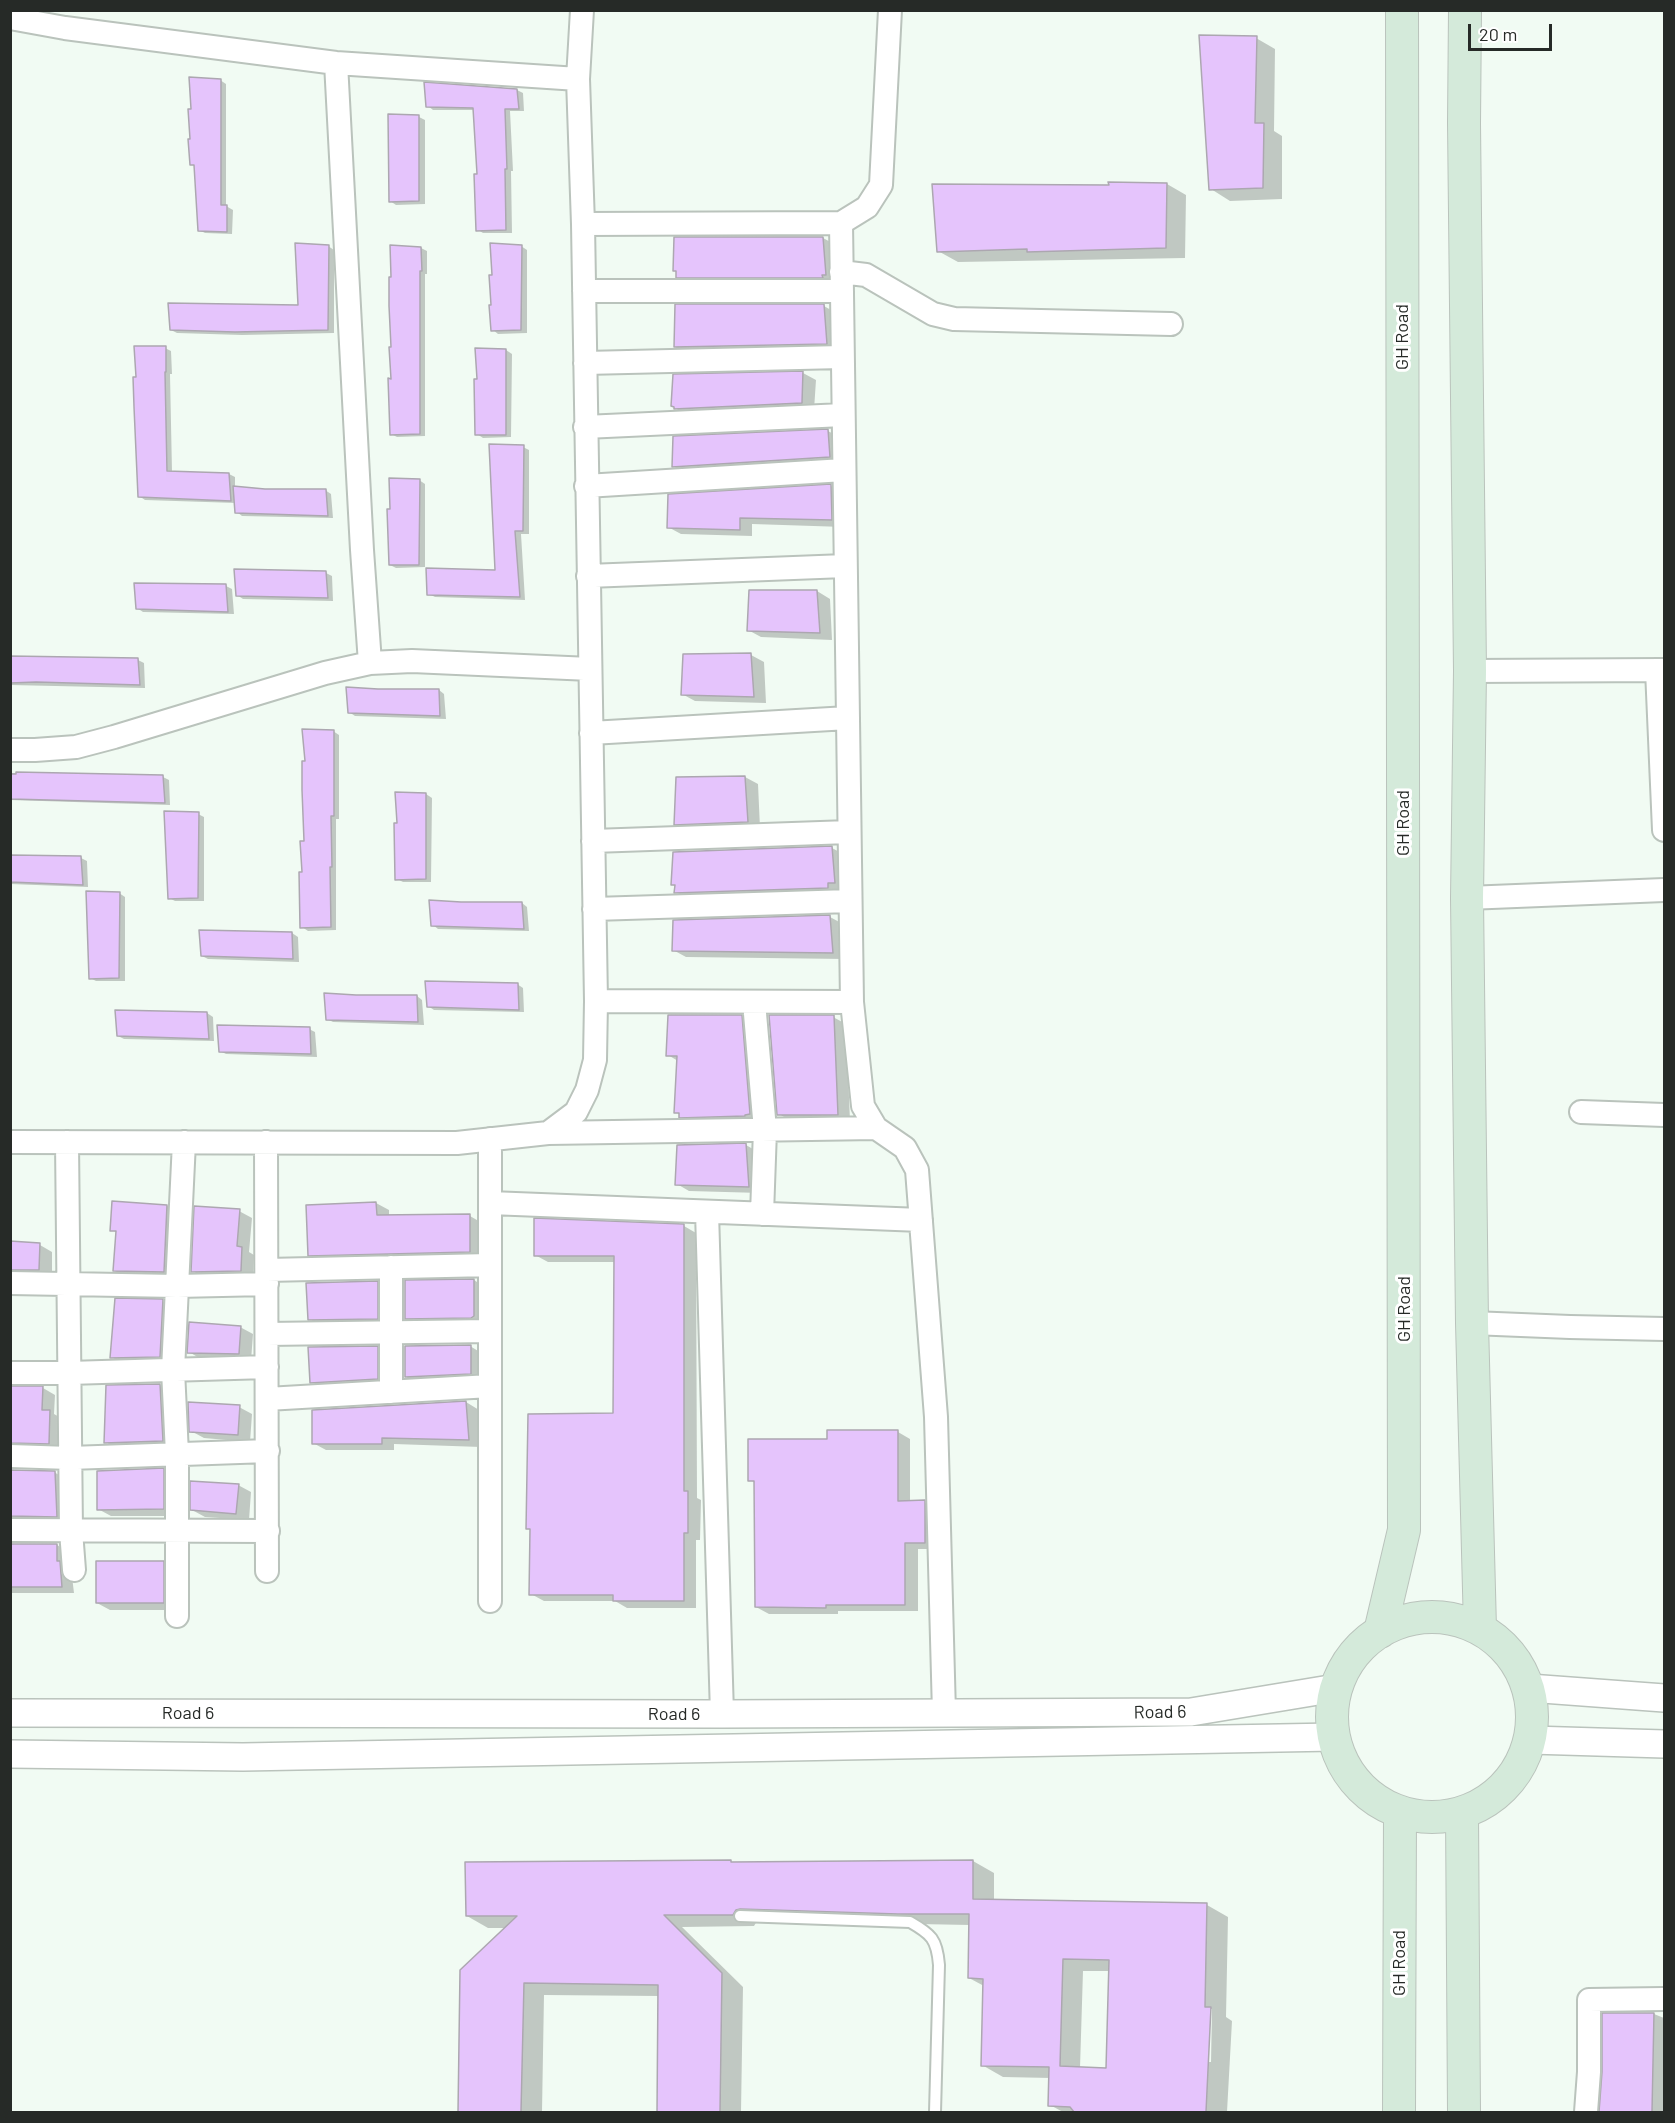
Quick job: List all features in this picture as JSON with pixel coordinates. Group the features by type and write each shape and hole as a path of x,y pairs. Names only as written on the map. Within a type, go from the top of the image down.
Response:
{"main road":[{"name":"GH Road","path":"1380,1632 1404,1530 1402,10"},
{"path":"1465,10 1464,123 1470,671 1467,898 1472,1323 1480,1628"},
{"path":"1447,1617 1480,1628 1502,1644 1518,1664 1529,1688 1533,1714 1531,1740 1517,1772 1493,1797 1462,1813 1441,1817 1420,1817 1400,1813 1376,1801 1357,1784 1342,1762 1334,1737 1332,1712 1336,1688 1346,1666 1361,1647 1380,1632 1412,1618 1447,1617"},
{"name":"GH Road","path":"1399,2112 1400,1813"},
{"path":"1462,1813 1464,2112"}],"street":[{"path":"548,1133 576,1112 587,1090 595,1060 596,1001 583,224 578,79 582,10"},
{"path":"583,224 840,224 867,207 881,185 890,10"},
{"path":"10,18 65,28 336,63 578,79"},
{"path":"336,63 370,663"},
{"path":"840,224 852,1002 863,1106 876,1128 905,1148 917,1170 936,1417 944,1713"},
{"path":"584,291 841,282 866,275 933,314 954,319 1171,324"},
{"path":"585,363 842,357"},
{"path":"585,427 843,415"},
{"path":"586,486 844,470"},
{"path":"588,576 845,566"},
{"path":"10,750 76,747 325,673 370,663 412,661 590,669"},
{"path":"1470,671 1661,670 1665,830"},
{"path":"591,733 848,718"},
{"path":"593,842 849,832"},
{"path":"1467,898 1665,890"},
{"path":"594,909 850,901"},
{"path":"596,1001 852,1002"},
{"path":"754,1002 765,1130 762,1214"},
{"path":"1581,1112 1665,1115"},
{"path":"10,1142 457,1143 548,1133 876,1128"},
{"path":"490,1139 490,1601"},
{"path":"67,1142 71,1531 74,1570"},
{"path":"177,1616 177,1454 172,1370 184,1142"},
{"path":"266,1142 267,1571"},
{"path":"490,1203 921,1220"},
{"path":"707,1212 722,1714"},
{"path":"10,1283 177,1286 391,1267 490,1265"},
{"path":"391,1267 391,1392"},
{"path":"1472,1323 1665,1329"},
{"path":"267,1334 490,1331"},
{"path":"10,1372 69,1373 267,1367"},
{"path":"267,1399 490,1386"},
{"path":"10,1456 70,1458 268,1451"},
{"path":"10,1530 268,1531"},
{"name":"Road 6","path":"10,1713 1191,1712 1336,1688"},
{"path":"1529,1688 1665,1698"},
{"name":"Road 6","path":"10,1754 255,1757 1334,1737"},
{"path":"1531,1740 1665,1744"},
{"path":"1586,2112 1589,2072 1589,2000 1665,2000"}],"lane":[{"path":"740,1916 910,1922 928,1932 938,1947 939,1965 935,2112"}],"building":[{"path":"1199,35 1257,36 1255,123 1264,123 1263,188 1209,190"},
{"path":"189,77 221,79 221,205 227,205 227,232 198,231 194,165 190,165 188,139 190,139 188,109 191,109"},
{"path":"424,82 517,89 519,109 505,109 506,230 476,231 474,174 477,174 473,108 426,107"},
{"path":"388,114 419,115 419,201 389,202"},
{"path":"1108,182 1167,183 1166,248 937,252 932,184 1109,185"},
{"path":"674,237 823,237 826,275 822,275 823,278 676,278 676,271 673,271"},
{"path":"295,243 329,245 328,330 235,332 170,330 168,303 298,305"},
{"path":"490,243 522,245 521,330 491,331"},
{"path":"390,245 421,247 420,434 390,435 388,378 391,379"},
{"path":"675,304 824,304 827,344 674,347"},
{"path":"134,346 166,346 167,471 229,473 231,501 138,497 133,377 136,377"},
{"path":"475,348 506,349 506,435 475,435 474,379 477,379"},
{"path":"803,371 802,403 674,409 671,406 673,374"},
{"path":"828,429 830,457 672,467 673,436"},
{"path":"489,444 524,445 523,531 515,531 520,597 427,595 426,568 495,570"},
{"path":"389,478 420,479 419,565 389,565 387,509 390,509"},
{"path":"831,484 832,520 740,518 740,530 667,528 668,494"},
{"path":"233,486 265,489 326,489 328,516 235,513"},
{"path":"234,569 326,571 328,598 236,596"},
{"path":"134,583 226,584 228,612 136,609"},
{"path":"749,590 817,590 820,633 747,631"},
{"path":"751,653 754,697 681,695 683,654"},
{"path":"10,656 138,658 140,685 10,683"},
{"path":"346,687 439,689 440,716 348,713"},
{"path":"302,729 334,730 334,816 331,816 332,867 330,867 331,927 300,928 299,872 302,872 300,841 304,841 302,761 305,761"},
{"path":"16,772 163,775 165,803 10,799 10,774 16,774"},
{"path":"745,776 748,822 674,825 676,777"},
{"path":"395,792 426,793 426,879 395,880 394,823 397,823"},
{"path":"164,811 199,812 198,898 168,899"},
{"path":"832,846 835,883 828,883 828,888 674,893 675,885 671,885 673,852"},
{"path":"10,855 81,856 83,885 10,882"},
{"path":"86,891 120,892 119,978 89,979"},
{"path":"429,900 522,902 524,929 431,926"},
{"path":"830,915 833,953 672,951 673,920"},
{"path":"199,930 292,932 293,959 201,956"},
{"path":"425,981 518,983 519,1010 427,1007"},
{"path":"324,993 417,995 418,1022 326,1020"},
{"path":"115,1010 207,1012 209,1039 117,1036"},
{"path":"668,1015 742,1015 750,1114 679,1118 679,1113 674,1113 677,1056 666,1056"},
{"path":"769,1015 834,1015 838,1115 777,1115"},
{"path":"217,1025 310,1027 311,1054 219,1052"},
{"path":"746,1143 749,1187 675,1185 677,1145"},
{"path":"112,1201 167,1205 164,1272 113,1271 116,1231 110,1231"},
{"path":"376,1202 377,1215 470,1214 470,1252 308,1256 306,1205"},
{"path":"194,1206 240,1209 237,1246 242,1247 241,1271 191,1272"},
{"path":"534,1218 684,1224 684,1491 688,1491 688,1533 684,1533 684,1601 613,1601 613,1595 529,1595 530,1529 526,1529 528,1414 613,1413 614,1256 534,1256"},
{"path":"10,1241 40,1243 39,1270 10,1270"},
{"path":"474,1279 474,1316 471,1318 405,1319 405,1280"},
{"path":"378,1281 378,1319 308,1320 306,1283"},
{"path":"115,1298 163,1299 160,1357 110,1358"},
{"path":"189,1322 241,1326 239,1354 187,1353"},
{"path":"471,1345 471,1374 405,1377 405,1346"},
{"path":"378,1346 378,1379 310,1383 308,1347"},
{"path":"160,1384 163,1441 104,1443 106,1385"},
{"path":"10,1386 43,1386 42,1410 50,1410 49,1444 10,1443"},
{"path":"466,1401 469,1440 382,1438 382,1444 312,1444 312,1410"},
{"path":"188,1402 240,1405 238,1435 189,1432"},
{"path":"827,1430 898,1430 898,1501 925,1500 925,1543 905,1543 905,1605 826,1605 826,1608 755,1607 754,1481 748,1481 748,1439 827,1439"},
{"path":"164,1468 164,1509 97,1510 97,1471"},
{"path":"10,1470 55,1471 57,1517 10,1516"},
{"path":"190,1481 239,1484 236,1514 190,1510"},
{"path":"10,1544 57,1544 57,1561 60,1561 62,1587 10,1587"},
{"path":"96,1561 164,1561 164,1603 96,1603"},
{"path":"973,1860 973,1899 1207,1903 1205,2007 1211,2007 1206,2112 1074,2112 1070,2107 1048,2106 1049,2067 981,2066 983,1979 968,1978 969,1914 740,1909 736,1910 733,1915 664,1915 722,1973 720,2112 657,2112 658,1985 524,1983 521,2112 458,2112 460,1970 517,1916 466,1916 465,1862","holes":["1063,1959 1109,1960 1106,2068 1060,2066"]},
{"path":"1602,2013 1654,2013 1652,2112 1599,2112"}]}
